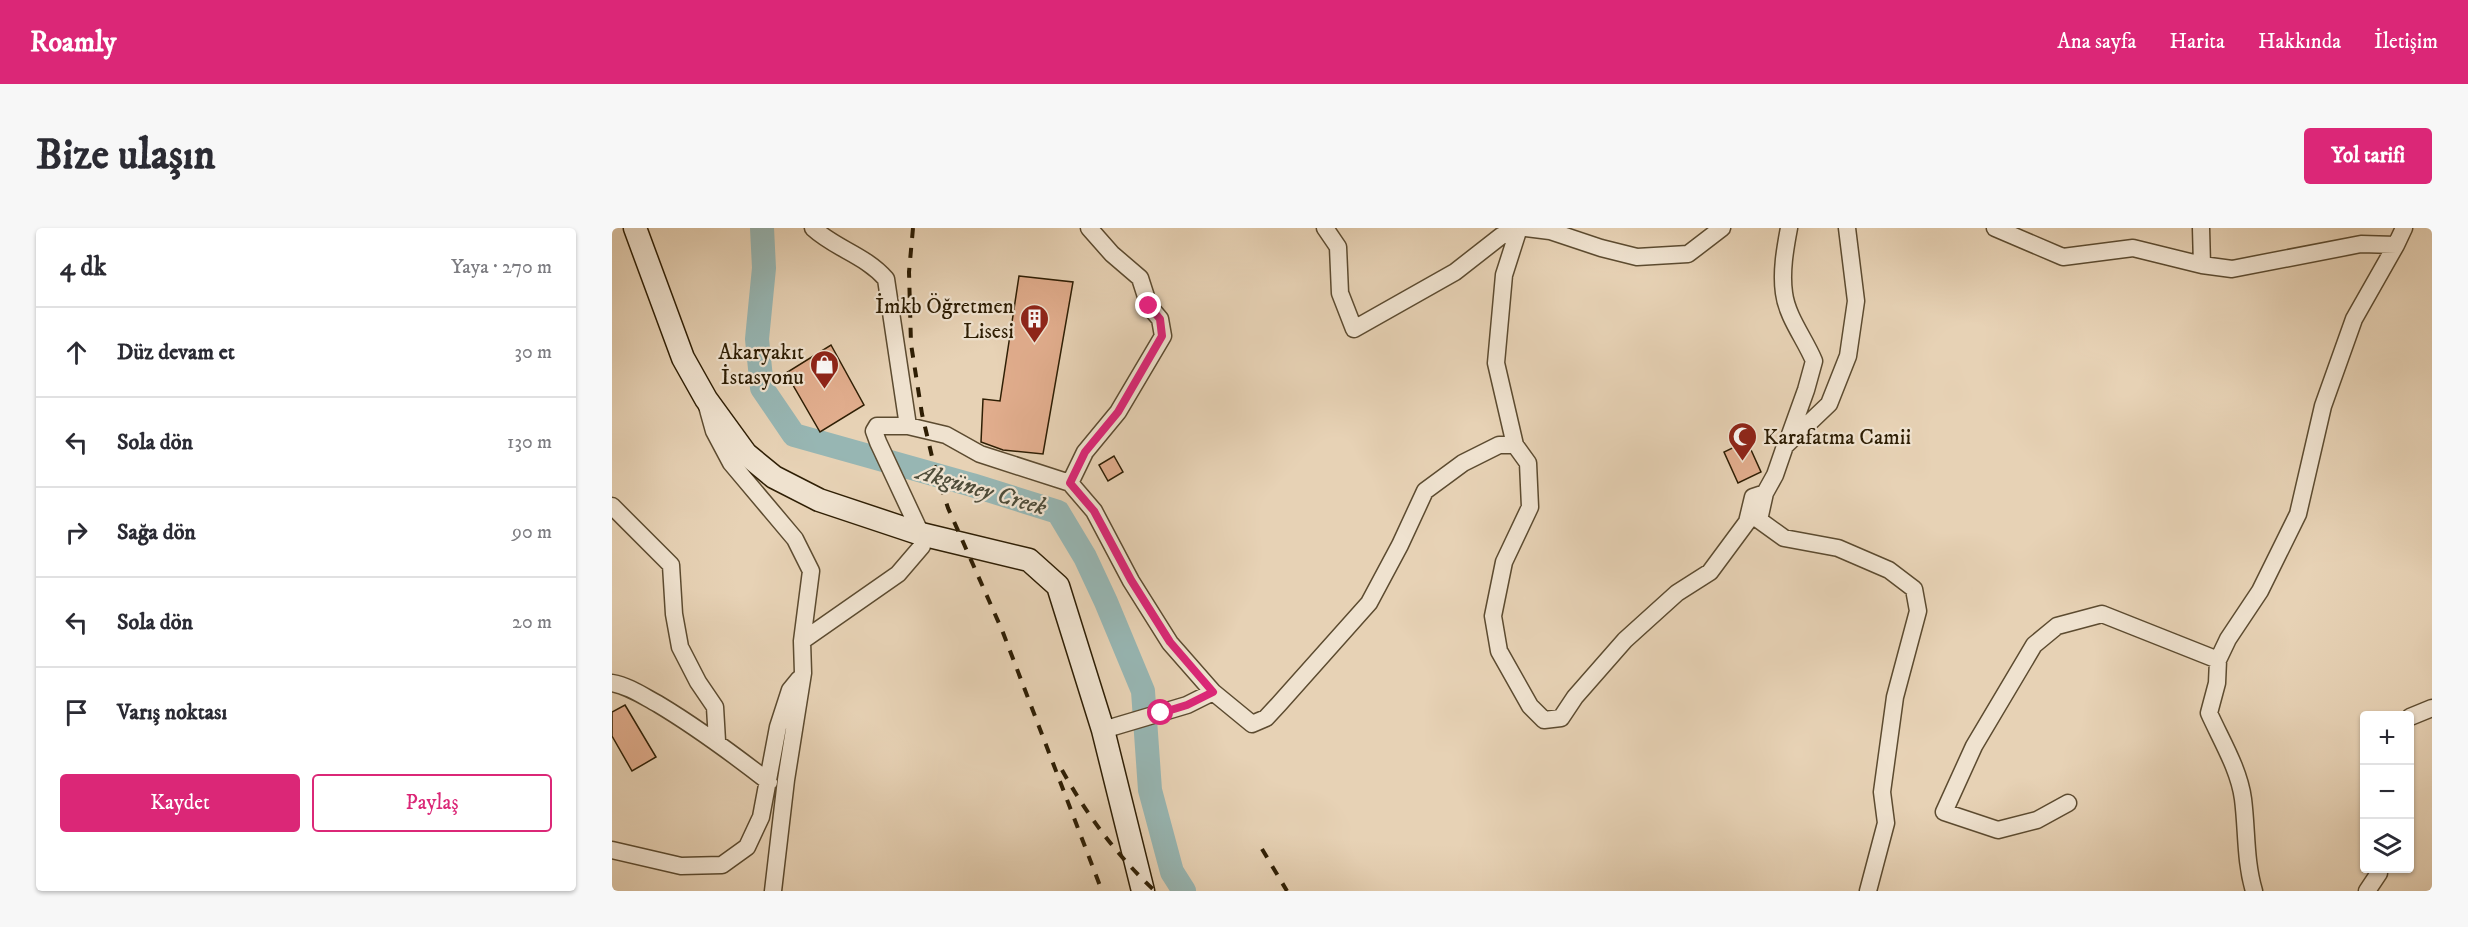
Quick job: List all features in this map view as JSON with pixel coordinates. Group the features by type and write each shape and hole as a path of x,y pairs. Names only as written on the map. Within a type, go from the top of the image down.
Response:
{"street":[{"path":"635,228 683,358 706,399 746,454 774,477 819,500 921,534 1029,560 1058,586 1103,730 1143,891"},
{"path":"813,228 827,241 876,268 886,279 908,426"},
{"path":"1070,483 1085,452 1118,412 1162,336 1160,319 1149,306 1140,278 1112,255 1089,228"},
{"path":"1325,228 1338,247 1340,294 1354,329 1455,272 1501,236 1518,228"},
{"path":"1518,228 1504,275 1496,363 1515,445 1528,463 1530,507 1504,562 1492,616 1499,651 1530,706 1544,720 1560,718 1575,697 1625,640 1677,593 1710,572 1747,522 1753,497 1766,493"},
{"path":"1526,228 1550,231 1637,257 1688,254 1722,228"},
{"path":"1789,228 1784,256 1784,293 1791,315 1814,361 1806,390 1766,493 1759,520 1784,538 1838,548 1889,570 1914,589 1918,611 1895,697 1882,792 1887,823 1868,891"},
{"path":"1785,446 1829,404 1848,356 1856,301 1847,228"},
{"path":"1995,228 2063,257 2133,248 2202,265 2232,269 2361,244 2396,245"},
{"path":"2202,228 2202,265"},
{"path":"2254,891 2248,873 2243,797 2230,758 2209,713 2217,682 2218,660 2228,639 2260,591 2298,514 2323,406 2354,319 2404,228"},
{"path":"706,399 714,432 731,463 795,539 811,571 802,641 803,673 772,891"},
{"path":"802,641 898,574 922,546 921,534 901,495 874,431 878,426 908,426 946,435 981,454 1070,483 1094,511 1131,580 1170,642 1213,692 1252,724 1266,718 1369,603 1400,545 1425,490 1463,463 1498,445 1515,445"},
{"path":"612,506 671,565 674,614 680,647 698,682 715,707 717,741"},
{"path":"2068,803 2037,820 1998,830 1944,812 1974,746 2034,645 2057,626 2102,614 2218,660"},
{"path":"612,850 681,866 722,865 747,847 761,817 778,727 790,690 803,673"},
{"path":"612,683 626,686 717,741 769,782"},
{"path":"1103,730 1187,705 1213,692"},
{"path":"2414,715 2432,708"},
{"path":"2367,891 2379,873"}],"building":[{"name":"İmkb Öğretmen Lisesi","path":"1019,276 1073,282 1043,454 1003,450 981,442 983,399 1000,401"},
{"name":"Akaryakıt İstasyonu","path":"831,345 864,405 820,432 786,373"},
{"name":"Karafatma Camii","path":"1747,441 1761,472 1738,483 1724,452"},
{"path":"1114,456 1123,472 1108,481 1099,465"},
{"path":"625,705 656,757 632,771 612,736 612,712"}],"waterway":[{"name":"Akgüney Creek","path":"762,228 764,268 757,339 762,388 794,435 972,485 1058,512 1085,557 1143,691 1150,790 1172,872 1184,891"}],"railway":[{"path":"913,228 909,272 911,344 922,414 933,461 948,508 1002,630 1102,891"},
{"path":"1062,770 1104,834 1128,864 1155,891"},
{"path":"1262,849 1287,891"}],"place":[{"name":"İmkb Öğretmen Lisesi","path":"1035,344"},
{"name":"Akaryakıt İstasyonu","path":"825,390"},
{"name":"Karafatma Camii","path":"1742,462"}],"route":[{"path":"1149,306 1160,319 1162,336 1118,412 1085,452 1070,483 1094,511 1131,580 1170,642 1213,692 1187,705 1161,713"}]}
